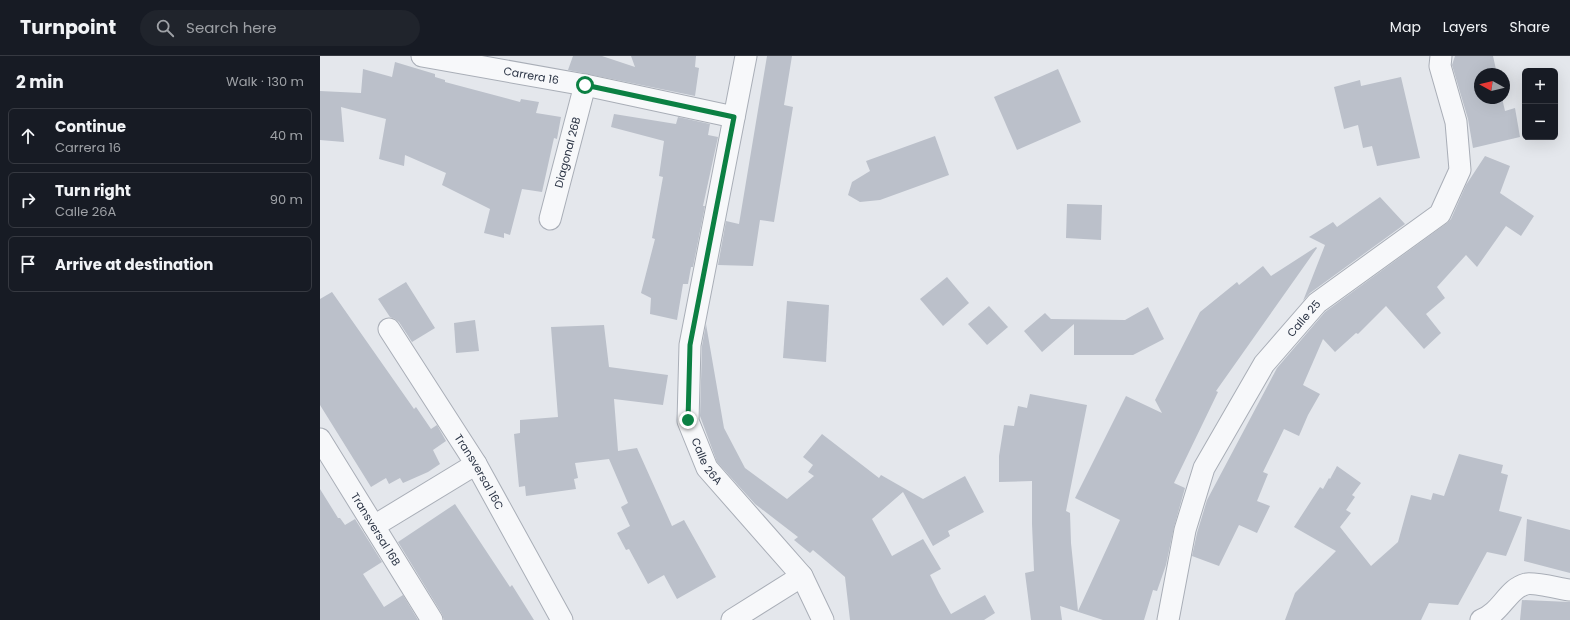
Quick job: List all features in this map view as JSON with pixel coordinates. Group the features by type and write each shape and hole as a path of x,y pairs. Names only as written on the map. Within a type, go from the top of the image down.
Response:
{"street":[{"name":"Carrera 16","path":"422,56 585,85 734,117"},
{"name":"Calle 26A","path":"746,56 690,345 688,420 707,468 802,576 823,620"},
{"name":"Calle 25","path":"1168,620 1185,530 1204,468 1264,364 1317,303 1440,214 1460,170 1456,122 1440,66 1441,56"},
{"name":"Diagonal 26B","path":"550,219 585,85"},
{"name":"Transversal 16C","path":"389,329 476,464 562,620"},
{"name":"Transversal 16B","path":"320,438 432,620"},
{"path":"374,526 476,464"},
{"path":"732,620 802,576"},
{"path":"1481,620 1489,617 1506,600 1513,589 1528,584 1570,590"}],"building":[{"path":"573,56 602,56 635,67 631,56 696,56 695,67 699,68 695,96 568,70"},
{"path":"767,56 792,56 784,105 793,107 774,222 760,220 753,266 718,265 726,221 739,224"},
{"path":"1455,56 1493,56 1496,68 1474,68 1474,104 1503,104 1505,111 1515,108 1520,137 1473,148 1468,119 1452,65"},
{"path":"395,62 435,74 435,77 445,80 445,82 520,102 521,99 539,102 536,113 561,117 557,139 554,138 542,192 522,189 510,235 504,233 504,238 484,233 490,209 442,185 446,173 405,155 404,166 379,159 386,119 341,107 344,142 320,140 320,91 361,93 363,69 392,77"},
{"path":"1058,69 1081,122 1017,150 994,97"},
{"path":"1401,77 1420,158 1377,166 1372,146 1363,148 1358,125 1344,129 1334,87 1360,80 1361,86"},
{"path":"614,114 676,124 678,117 710,124 708,135 718,137 703,206 705,206 693,267 691,267 688,284 683,284 677,320 650,314 651,298 641,293 655,239 652,238 663,177 659,176 664,141 611,127"},
{"path":"935,136 949,175 880,200 860,202 848,195 852,182 870,171 866,161"},
{"path":"1485,156 1510,166 1500,193 1534,216 1521,236 1506,226 1477,267 1466,255 1437,287 1445,298 1426,314 1441,333 1424,349 1386,306 1358,334 1356,333 1335,352 1323,339 1303,385 1320,394 1308,415 1299,436 1284,429 1263,472 1268,474 1257,501 1270,506 1257,533 1239,525 1219,566 1192,556 1207,500 1277,368 1325,312 1451,219 1466,185"},
{"path":"1380,197 1405,224 1310,293 1303,301 1325,245 1309,237 1333,222 1337,227"},
{"path":"1067,204 1102,205 1101,240 1066,238"},
{"path":"1316,247 1317,248 1216,391 1218,392 1174,483 1185,488 1174,527 1166,565 1157,591 1153,590 1144,620 1103,620 1060,606 1062,620 1031,620 1025,573 1034,571 1032,481 999,482 999,456 1004,425 1014,426 1018,406 1027,408 1030,394 1087,405 1066,511 1070,513 1071,543 1078,611 1120,520 1075,498 1126,396 1162,413 1155,400 1200,312 1237,282 1239,285 1263,266 1271,276"},
{"path":"947,277 969,303 943,326 920,299"},
{"path":"406,282 435,328 412,342 399,322 390,317 378,299"},
{"path":"332,292 414,409 416,407 431,429 437,425 446,441 433,450 440,464 428,472 403,483 400,478 389,484 386,478 371,487 320,405 320,299"},
{"path":"787,301 829,305 826,362 783,358"},
{"path":"989,306 1008,327 987,345 968,324"},
{"path":"1148,307 1164,339 1133,355 1074,355 1074,324 1042,352 1024,331 1045,313 1051,319 1125,320"},
{"path":"475,320 479,351 456,353 454,323"},
{"path":"706,324 724,428 745,468 787,499 814,476 808,472 813,465 803,457 822,434 879,478 881,475 923,499 965,476 984,512 948,531 950,536 933,546 903,492 872,519 892,556 923,539 941,569 930,575 951,614 985,595 995,613 984,620 850,620 845,577 813,550 810,553 794,540 798,537 755,504 717,462 700,416 702,346"},
{"path":"604,325 609,367 668,375 663,405 614,399 618,451 637,448 672,526 684,520 716,577 677,599 664,575 648,584 629,549 626,550 617,533 630,526 621,507 628,503 609,459 575,463 578,478 574,479 576,489 526,496 525,486 519,487 514,434 520,433 520,420 558,417 551,327"},
{"path":"1459,454 1503,465 1501,473 1508,475 1499,511 1522,517 1506,556 1487,552 1458,605 1429,603 1421,620 1285,620 1295,593 1336,551 1294,527 1320,487 1323,489 1337,466 1361,483 1352,495 1355,497 1346,510 1351,513 1340,527 1371,566 1398,542 1411,495 1431,500 1433,493 1444,496"},
{"path":"320,489 338,518 340,518 345,525 355,519 382,562 363,574 384,607 403,595 418,620 320,620"},
{"path":"455,504 510,587 512,585 534,620 444,620 442,614 398,542"},
{"path":"1527,519 1570,530 1570,573 1524,561"},
{"path":"1522,600 1570,602 1570,620 1520,620"}],"route":[{"path":"585,85 734,117 690,345 688,420"}]}
